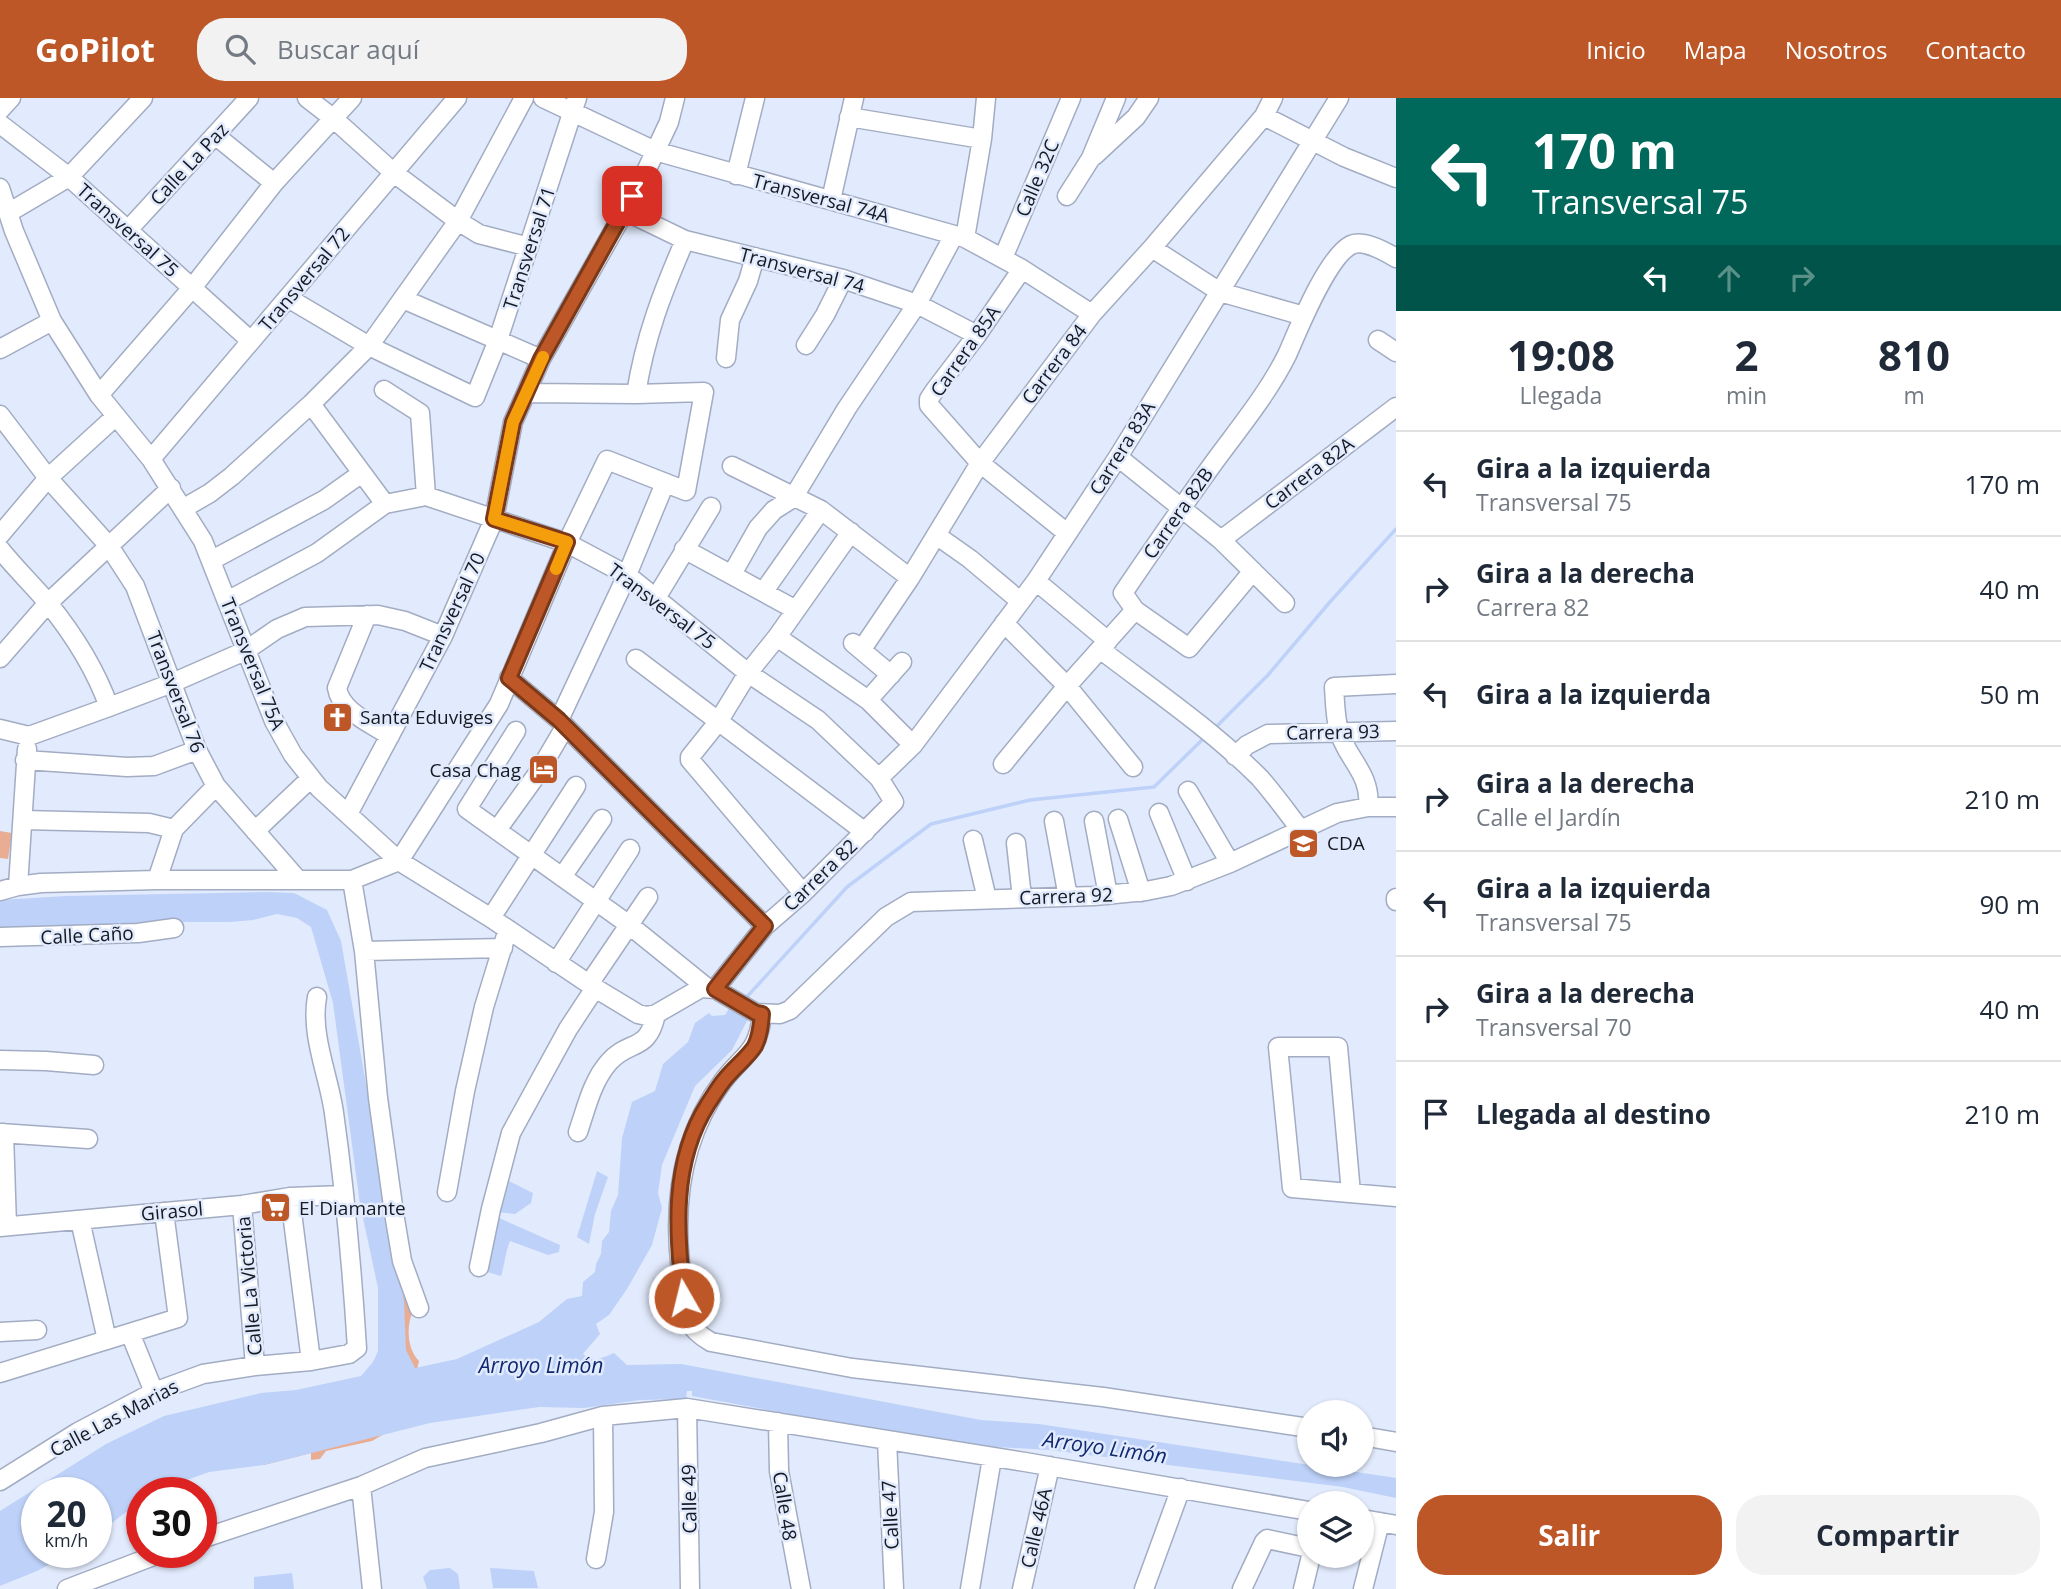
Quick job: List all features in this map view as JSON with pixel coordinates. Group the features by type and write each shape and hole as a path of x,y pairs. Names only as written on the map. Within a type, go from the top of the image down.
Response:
{"street":[{"path":"0,110 11,98"},
{"path":"8,213 69,177 143,98"},
{"name":"Calle La Paz","path":"128,230 249,98"},
{"path":"307,98 394,173 458,221 479,234 529,247"},
{"path":"99,395 192,288 274,183 352,98"},
{"name":"Transversal 72","path":"151,460 457,98"},
{"path":"184,508 211,493 232,476 311,404 369,346 458,221 524,98"},
{"name":"Transversal 74A","path":"543,98 575,106 655,151 960,237 1023,269 1092,314"},
{"name":"Transversal 70","path":"348,814 443,636 494,519 510,433 541,359 625,211 668,122 675,98"},
{"path":"736,175 755,98"},
{"path":"831,200 853,98"},
{"path":"732,574 758,528 774,510 793,498 847,408 960,237 982,139 986,98"},
{"name":"Calle 32C","path":"1003,258 1071,98"},
{"path":"1066,196 1091,158 1116,98"},
{"path":"1091,158 1136,117 1149,98"},
{"name":"Carrera 84","path":"868,700 897,668 857,646 910,578 980,463 1092,314 1264,116 1273,98"},
{"name":"Carrera 83A","path":"879,778 913,745 1036,581 1118,457 1339,98"},
{"name":"Transversal 71","path":"369,346 475,397 498,340 575,106"},
{"path":"1264,116 1343,158 1396,178"},
{"path":"849,117 982,139"},
{"name":"Transversal 75","path":"0,124 69,177 251,341"},
{"path":"215,135 274,183"},
{"name":"Transversal 75A","path":"0,188 8,213 7,237 52,321 99,395 171,488 212,560 274,721 293,755 312,778 399,861 508,929 592,986 638,1014 652,1015"},
{"name":"Transversal 74","path":"625,211 685,240 843,279 916,304 977,335"},
{"path":"636,394 642,355 654,316 685,240"},
{"name":"Carrera 82B","path":"1135,610 1123,593 1264,393 1286,357 1324,277 1352,244 1359,243 1396,258"},
{"path":"1152,248 1220,292 1304,316"},
{"path":"726,358 730,320 748,281 755,257"},
{"name":"Carrera 85A","path":"980,463 929,405 929,399 1023,269"},
{"path":"806,345 843,279"},
{"path":"288,298 369,346"},
{"path":"403,299 541,359"},
{"path":"0,349 52,321"},
{"path":"1378,341 1396,352"},
{"path":"384,390 420,413 426,496"},
{"path":"0,891 18,886 157,880 352,880 399,861 499,704 567,542 607,460 686,491 705,394 701,391 636,394 526,393"},
{"path":"311,404 385,504"},
{"name":"Carrera 82A","path":"1221,540 1396,407"},
{"path":"0,535 48,478 116,416"},
{"name":"Transversal 76","path":"2,425 109,546 135,586 197,750 216,786 298,880"},
{"path":"1118,457 1221,540 1285,603"},
{"path":"980,463 1067,533"},
{"path":"732,466 821,510 910,578"},
{"path":"212,560 324,500 362,473"},
{"path":"497,830 538,773 562,724 666,483"},
{"path":"0,658 48,603 171,488"},
{"name":"Transversal 75","path":"227,601 317,553 385,504 426,496 567,542 627,575 748,673 818,720 879,778 894,802"},
{"path":"656,598 711,506"},
{"path":"764,591 821,510"},
{"path":"803,893 690,760 718,722 748,673 777,637 851,532"},
{"path":"936,535 970,559 1020,601"},
{"path":"684,548 796,610"},
{"path":"0,549 48,603 82,651 98,677 109,707"},
{"path":"1003,764 1067,686 1135,610 1189,648 1253,571"},
{"path":"1036,581 1104,646 1261,780 1300,829"},
{"path":"367,615 337,688 338,696 344,706 390,736"},
{"path":"0,729 29,736 109,707 245,651 278,629 305,617 367,615 405,621 443,636"},
{"path":"1004,623 1067,686 1132,767"},
{"path":"777,637 868,700 913,745"},
{"path":"636,659 865,832"},
{"path":"509,678 562,724 765,926"},
{"path":"1368,807 1369,796 1358,765 1339,733 1334,687 1396,684"},
{"path":"516,731 467,809 716,990 759,1014 761,1029 755,1046 718,1089 687,1149 681,1180 678,1250 688,1322 696,1334 711,1342 852,1368 1103,1397 1297,1426"},
{"name":"Carrera 93","path":"1233,755 1268,734 1396,731"},
{"path":"18,886 25,760 29,736"},
{"path":"25,760 127,767 154,766 197,750"},
{"path":"255,831 312,778"},
{"path":"157,880 174,829 216,786"},
{"path":"491,918 576,786"},
{"path":"1188,791 1230,863"},
{"name":"Carrera 82","path":"652,1015 694,990 716,990 765,926 803,893 894,802"},
{"name":"Carrera 92","path":"759,1014 780,1014 790,1010 886,918 911,902 1141,892 1186,881 1337,813 1368,807 1396,807"},
{"path":"1160,813 1186,881"},
{"path":"562,877 602,819"},
{"path":"1118,819 1141,892"},
{"path":"23,821 149,823 174,829"},
{"path":"1054,821 1068,897"},
{"path":"1094,821 1108,895"},
{"path":"973,840 987,899"},
{"path":"1016,843 1022,898"},
{"path":"555,963 630,849"},
{"path":"352,880 364,951 378,1098 394,1213 402,1261 419,1308"},
{"path":"479,1267 511,1133 592,986 628,924 648,897"},
{"name":"Calle Caño","path":"0,937 138,933 174,928"},
{"path":"447,1192 465,1091 484,1007 508,929"},
{"path":"364,951 503,947"},
{"path":"317,997 316,1027 334,1113 343,1195"},
{"path":"578,1132 598,1079 610,1060 647,1039 652,1015"},
{"path":"1351,1194 1338,1046 1278,1047 1292,1188 1351,1194 1396,1197"},
{"path":"0,1060 46,1060 94,1065"},
{"path":"4,1226 2,1133 88,1139"},
{"name":"Girasol","path":"4,1226 242,1205 290,1197 343,1195"},
{"name":"Calle Las Marias","path":"2,1474 154,1392 203,1374 311,1361 349,1354 357,1348 349,1227 343,1195"},
{"path":"290,1197 311,1361"},
{"name":"Calle La Victoria","path":"242,1205 255,1366"},
{"path":"0,1374 177,1318 164,1212"},
{"path":"79,1220 107,1340"},
{"path":"0,1332 37,1330"},
{"path":"130,1333 154,1392"},
{"path":"217,1534 361,1486 425,1458 541,1433 603,1416 687,1408 1297,1509"},
{"name":"Calle 49","path":"687,1408 690,1589"},
{"path":"596,1559 604,1512 603,1416"},
{"name":"Calle 48","path":"778,1422 779,1471 801,1589"},
{"path":"1374,1438 1396,1442"},
{"name":"Calle 47","path":"887,1441 894,1589"},
{"path":"970,1589 992,1458"},
{"name":"Calle 46A","path":"1022,1589 1050,1466"},
{"path":"361,1486 372,1589"},
{"path":"1144,1589 1181,1488"},
{"path":"1363,1589 1388,1523"},
{"path":"1242,1589 1267,1539 1297,1545"},
{"path":"67,1589 126,1566"},
{"path":"1303,1589 1308,1568"}],"shaded area":[{"path":"0,831 12,833 8,859 0,858"},
{"path":"399,1292 409,1297 407,1304 413,1311 409,1323 409,1337 412,1350 419,1361 417,1370 408,1366 398,1321"},
{"path":"384,1434 372,1441 326,1451 320,1459 311,1460 311,1453 264,1465 263,1460"}],"water":[{"name":"Arroyo Limón","path":"294,893 327,910 341,941 404,1301 406,1350 415,1368 457,1359 539,1322 567,1299 582,1296 583,1282 595,1272 602,1241 609,1232 611,1211 618,1195 622,1138 632,1102 655,1091 663,1064 688,1042 695,1023 709,1013 712,1016 725,1015 730,1007 748,1019 732,1050 695,1086 662,1165 658,1193 662,1208 652,1245 609,1315 596,1324 600,1334 583,1354 587,1357 602,1358 614,1353 627,1365 681,1364 981,1420 1039,1424 1297,1463 1297,1477 1374,1477 1374,1475 1396,1478 1396,1498 1374,1493 1374,1491 1049,1450 979,1446 919,1438 692,1396 692,1391 687,1391 686,1399 640,1400 584,1408 539,1407 430,1423 264,1465 209,1472 195,1477 126,1477 126,1512 112,1523 112,1477 54,1477 106,1444 164,1416 261,1393 296,1390 361,1376 378,1351 378,1288 360,1204 333,1003 311,927 297,918 277,914 230,922 0,928 0,900 66,896"},
{"path":"597,1171 608,1177 595,1214 589,1244 577,1237"},
{"path":"503,1178 533,1193 531,1203 515,1214 497,1212"},
{"path":"499,1218 560,1245 559,1252 548,1255 510,1241 501,1276 484,1271 485,1263 491,1263 489,1250"},
{"name":"Arroyo Limón","path":"21,1498 21,1568 43,1568 0,1586 0,1511"},
{"path":"450,1568 458,1574 460,1589 427,1589 423,1577 430,1570"},
{"path":"490,1568 534,1571 538,1588 493,1588"},
{"path":"292,1573 294,1589 254,1589 254,1577"}],"waterway":[{"path":"1213,730 1268,675 1396,529"},
{"path":"744,1000 847,887 931,824 1030,800 1154,787 1205,737"}],"slow traffic":[{"path":"543,357 513,422 494,519 567,542 556,569"}],"place":[{"name":"Santa Eduviges","path":"337,717"},
{"name":"Casa Chag","path":"544,770"},
{"name":"CDA","path":"1304,843"},
{"name":"El Diamante","path":"276,1208"}],"route":[{"path":"632,196 541,359 513,422 494,519 567,542 509,678 559,720 765,926 715,989 762,1014 761,1029 755,1046 724,1080 706,1108 687,1149 681,1180 678,1250 684,1298"}]}
